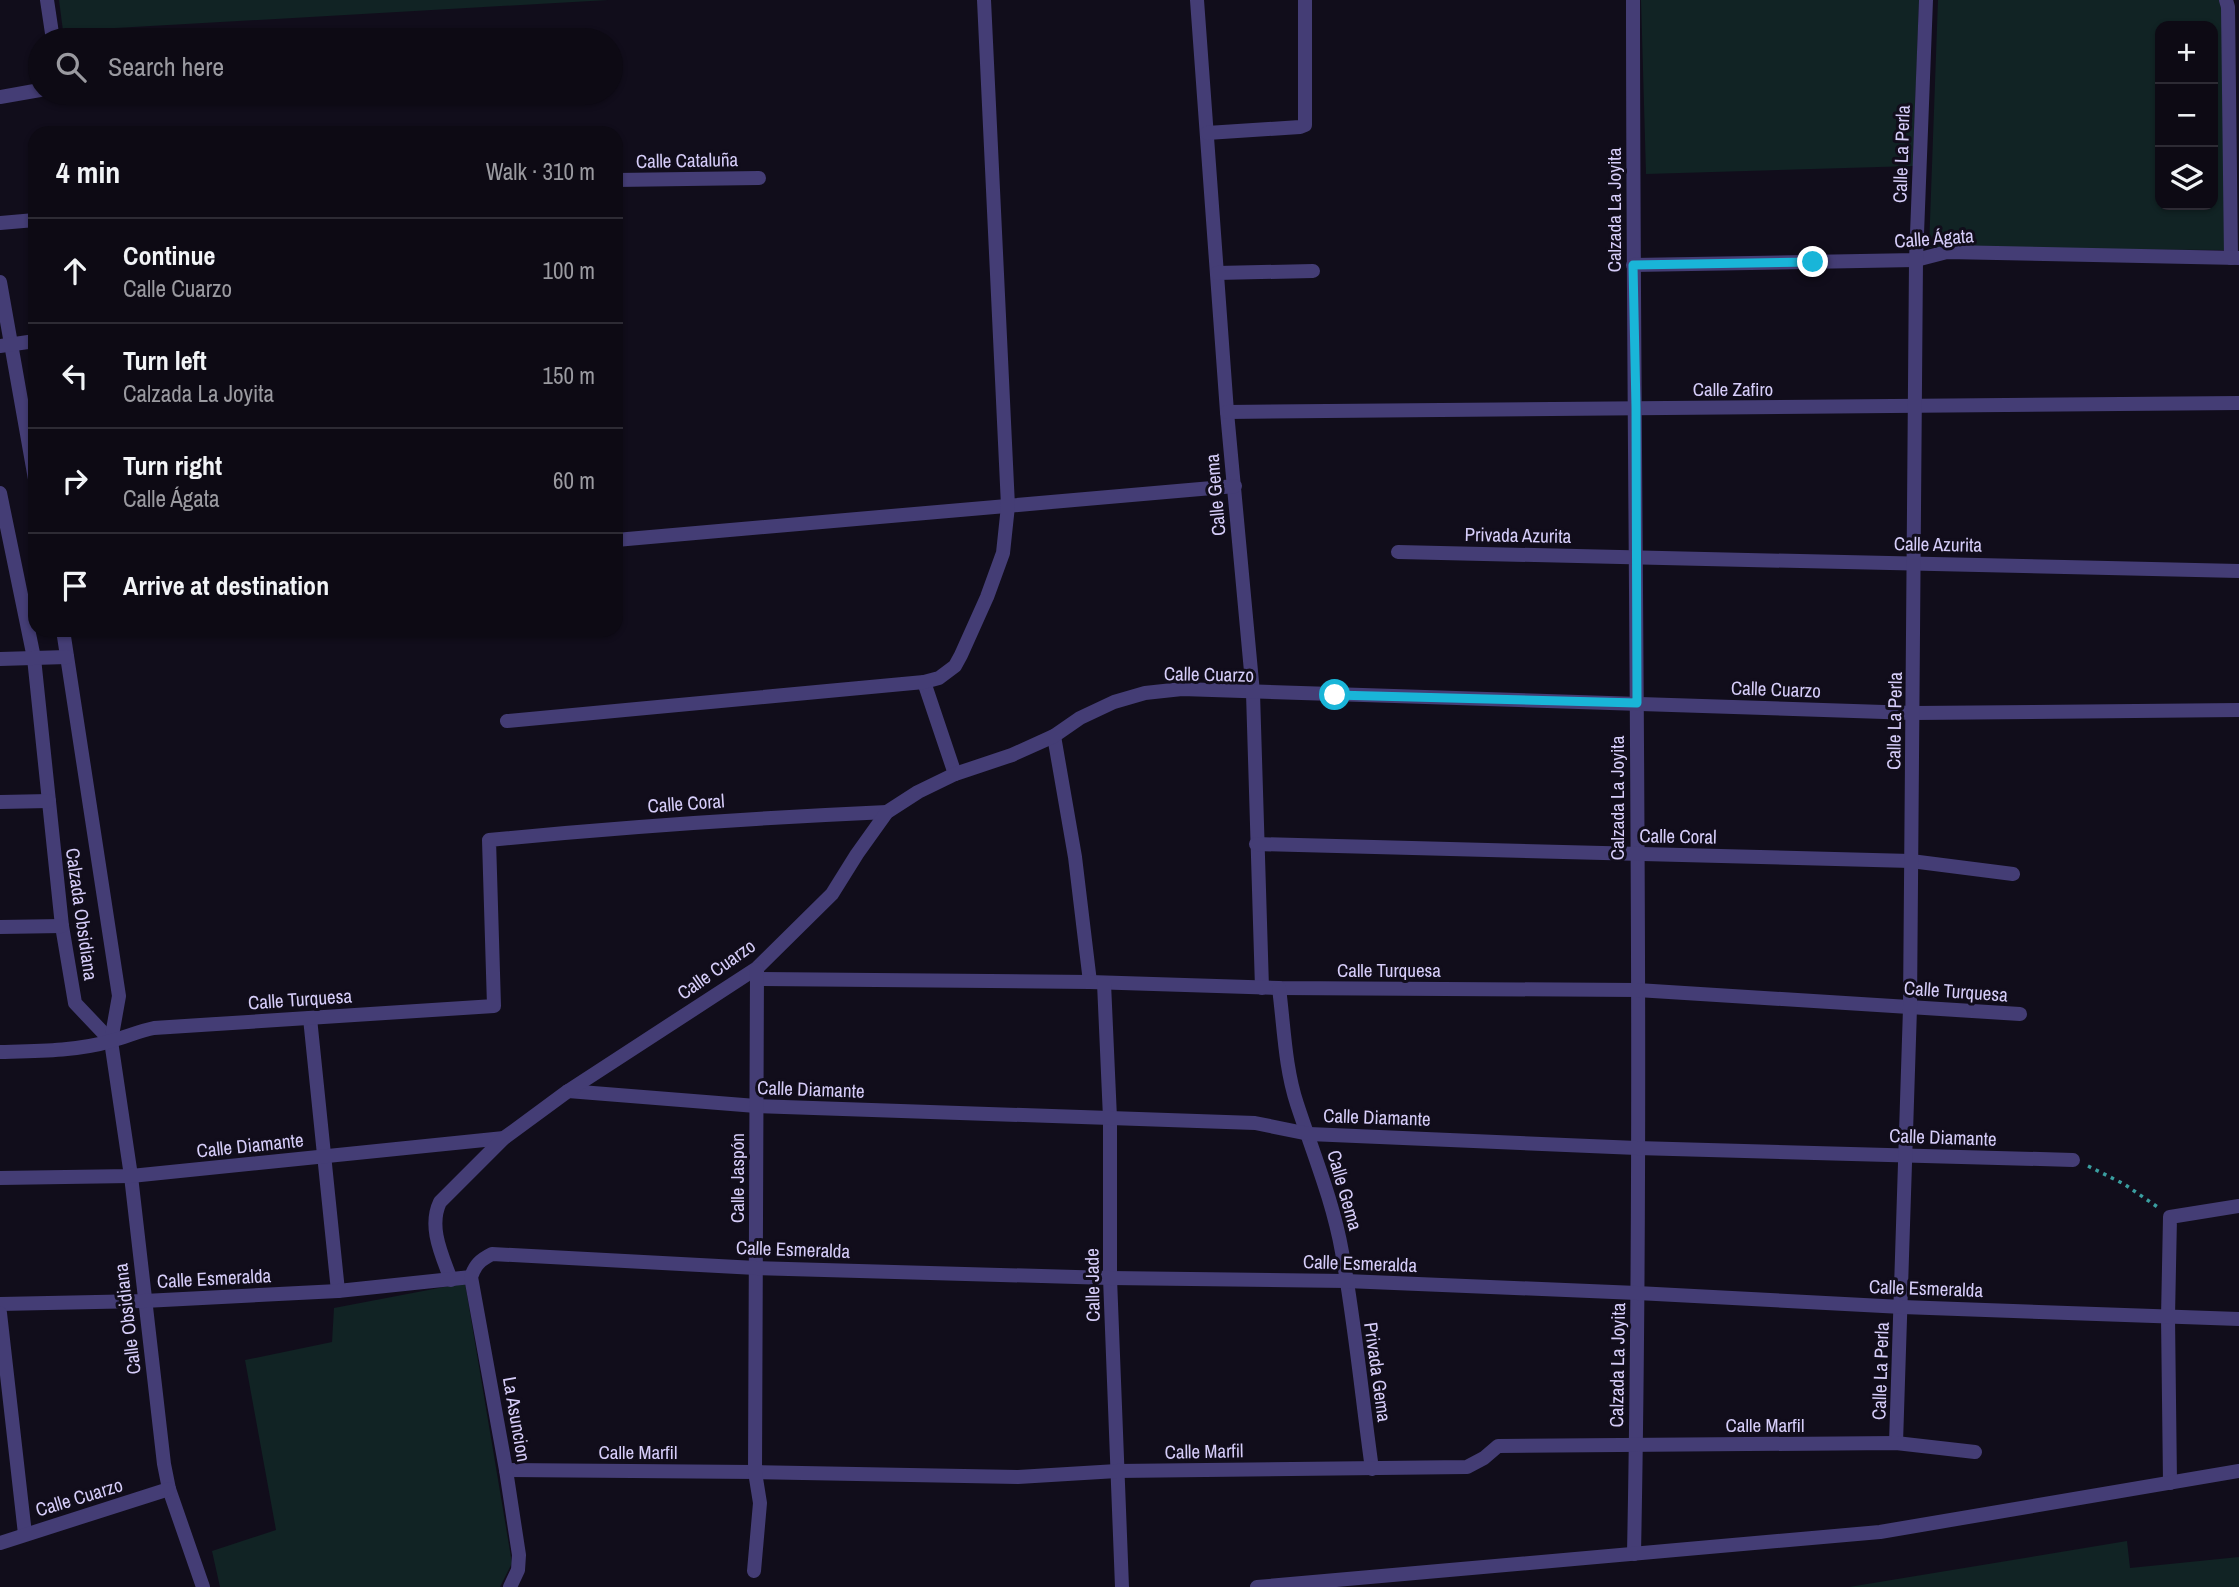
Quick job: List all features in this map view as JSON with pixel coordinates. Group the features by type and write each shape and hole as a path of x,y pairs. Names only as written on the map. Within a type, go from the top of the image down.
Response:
{"street":[{"path":"47,0 51,28"},
{"path":"507,721 924,682 939,678 955,666 987,597 1003,553 1008,506 984,0"},
{"name":"Calle Gema","path":"1197,0 1227,412 1253,693 1262,988"},
{"path":"1207,134 1305,125 1305,0"},
{"name":"Calzada La Joyita","path":"1633,0 1637,556 1637,1293 1634,1554"},
{"name":"Calle La Perla","path":"1896,1443 1907,1155 1914,713 1916,260 1926,0"},
{"path":"2226,0 2235,258"},
{"path":"0,97 28,92"},
{"name":"Calle Cataluña","path":"623,180 759,178"},
{"path":"0,223 28,221"},
{"name":"Calle Ágata","path":"1633,265 1916,260 1947,252 2235,258"},
{"path":"1217,273 1313,271"},
{"path":"0,282 6,345 28,443"},
{"path":"6,345 28,342"},
{"name":"Calle Zafiro","path":"1227,412 2239,403"},
{"path":"623,540 1235,486"},
{"name":"Calzada Obsidiana","path":"0,493 2,516 28,631"},
{"name":"Privada Azurita","path":"1398,552 1637,556"},
{"name":"Calle Azurita","path":"1637,556 2239,571"},
{"name":"Calzada Obsidiana","path":"29,637 34,658 62,926 75,1003 111,1041"},
{"name":"Calzada Obsidiana","path":"64,637 119,996 111,1041"},
{"path":"0,659 67,657"},
{"path":"924,682 955,775"},
{"name":"Calle Cuarzo","path":"451,1280 438,1244 433,1215 440,1202 504,1138 568,1091 757,974 832,894 856,854 887,812 918,792 1054,736 1080,718 1103,707 1145,693 1182,689 1914,713 2239,710"},
{"name":"Calle Jade","path":"1054,736 1097,982 1110,1118 1110,1278 1122,1587"},
{"path":"0,802 49,801"},
{"name":"Calle Coral","path":"494,1006 489,840 714,821 887,812"},
{"name":"Calle Coral","path":"1256,844 1911,861 2013,874"},
{"path":"0,927 62,926"},
{"name":"Calle Turquesa","path":"757,974 1262,988 1637,990 2020,1014"},
{"name":"Calle Jaspón","path":"754,1571 760,1503 755,1472 757,974"},
{"name":"Calle Gema","path":"1279,988 1290,1073 1297,1104 1333,1213 1346,1281"},
{"name":"Calle Turquesa","path":"0,1052 36,1051 111,1041 154,1028 494,1006"},
{"path":"310,1017 338,1292"},
{"name":"Calle Obsidiana","path":"111,1041 131,1176 164,1464 169,1489 203,1587"},
{"name":"Calle Diamante","path":"568,1091 756,1106 1255,1123 1309,1134 1637,1148 2073,1160"},
{"name":"Calle Diamante","path":"0,1178 131,1176 504,1138"},
{"path":"2170,1483 2170,1216 2239,1206"},
{"name":"Calle Esmeralda","path":"0,1304 144,1301 338,1292 471,1278 480,1260 492,1254 756,1268 1110,1278 1346,1281 1902,1307 2239,1319"},
{"name":"La Asuncion","path":"471,1278 519,1555 518,1570 510,1587"},
{"name":"Privada Gema","path":"1346,1281 1372,1469"},
{"path":"0,1313 25,1534"},
{"name":"Calle Marfil","path":"506,1470 1018,1477 1117,1471 1467,1467 1498,1446 1896,1443 1975,1452"},
{"path":"1258,1587 1880,1532 2239,1471"},
{"name":"Calle Cuarzo","path":"0,1543 169,1489"}],"path":[{"path":"2073,1160 2124,1184 2170,1216"}],"shaded area":[{"path":"59,0 608,0 116,28 63,28"},
{"path":"1641,0 1919,0 1913,166 1646,174"},
{"path":"1938,0 2219,0 2224,19 2225,250 1929,248"},
{"path":"465,1283 512,1563 500,1587 220,1587 212,1551 276,1530 245,1360 332,1342 334,1308"},
{"path":"2127,1541 2130,1568 2239,1557 2239,1587 1849,1587"}],"route":[{"path":"1335,695 1637,703 1633,265 1813,262"}]}
